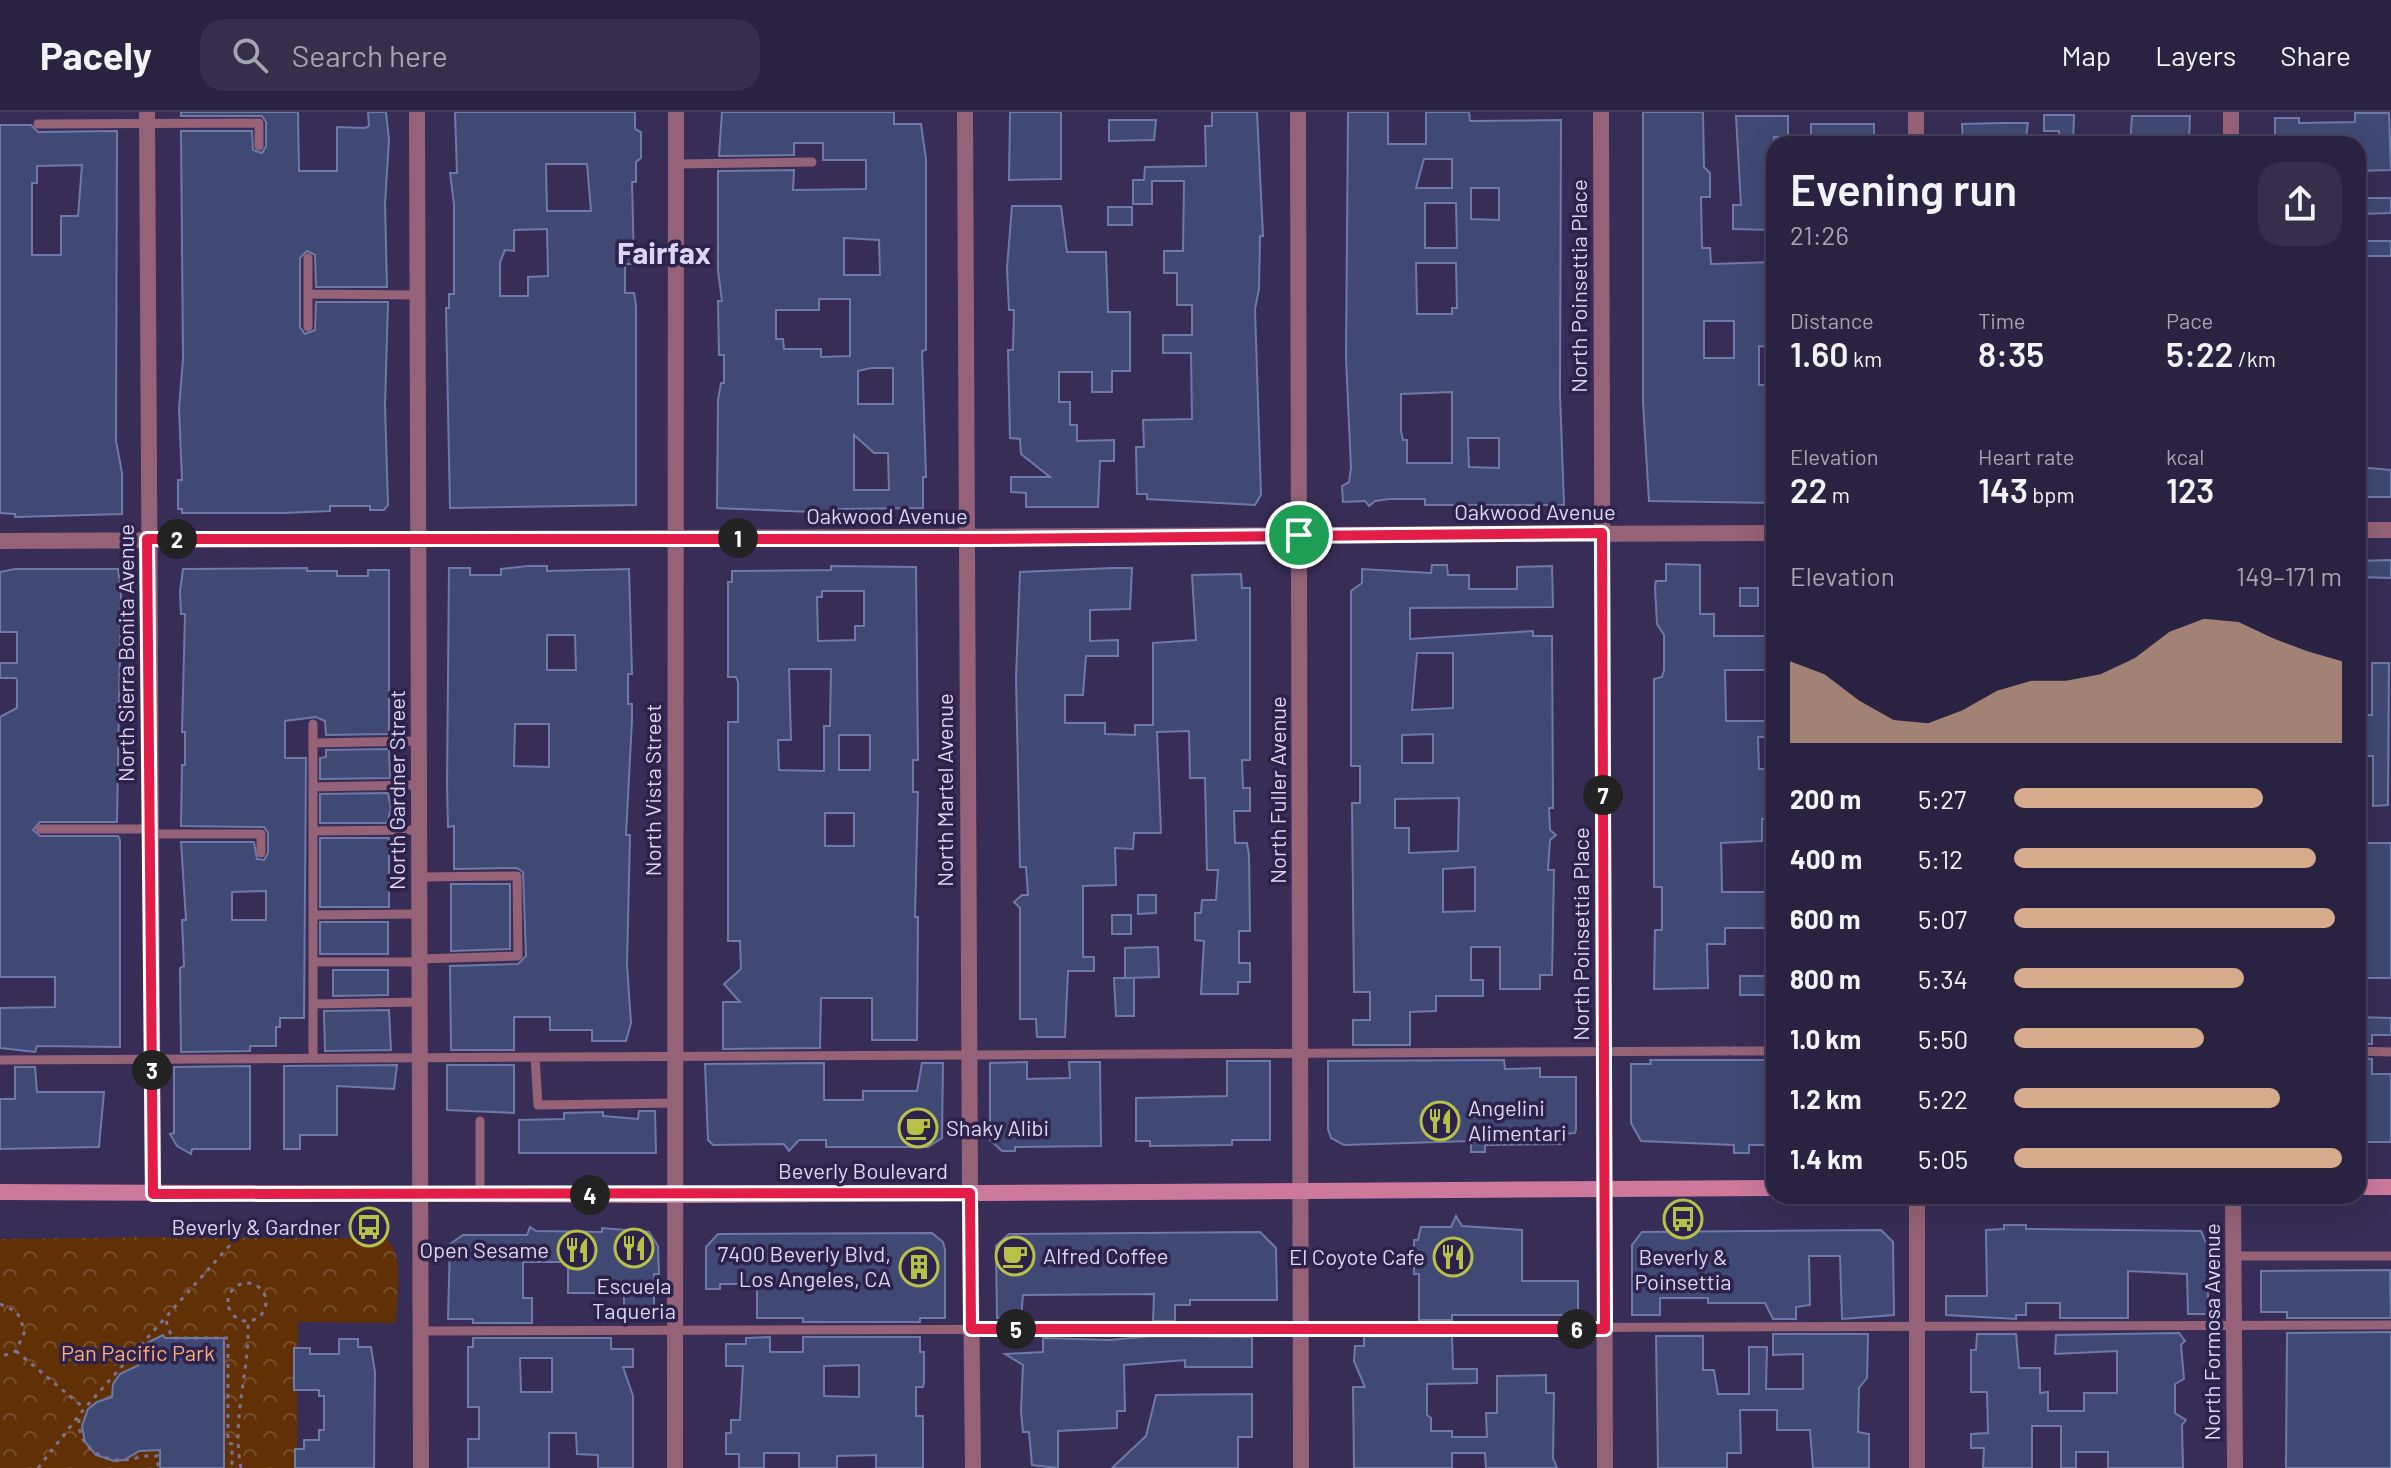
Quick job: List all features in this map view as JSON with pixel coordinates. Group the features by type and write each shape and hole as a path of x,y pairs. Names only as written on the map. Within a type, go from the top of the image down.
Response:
{"main road":[{"path":"2366,1187 2391,1187"},
{"name":"Beverly Boulevard","path":"0,1192 676,1195 1766,1188"}],"street":[{"name":"North Gardner Street","path":"417,112 421,1468"},
{"name":"North Vista Street","path":"675,1468 676,112"},
{"name":"North Martel Avenue","path":"965,112 973,1468"},
{"name":"North Fuller Avenue","path":"1298,112 1301,1468"},
{"name":"North Poinsettia Place","path":"1601,112 1605,1468"},
{"path":"1916,112 1916,136"},
{"path":"2231,112 2231,136"},
{"name":"North Sierra Bonita Avenue","path":"147,118 153,1194"},
{"path":"2366,530 2391,530"},
{"name":"Oakwood Avenue","path":"0,541 1766,533"},
{"path":"1917,1204 1917,1468"},
{"name":"North Formosa Avenue","path":"2233,1204 2235,1468"}],"lane":[{"path":"38,124 147,118 259,118 259,146"},
{"path":"677,164 812,162"},
{"path":"308,258 308,327"},
{"path":"308,294 417,295"},
{"path":"313,724 313,1058"},
{"path":"313,743 418,741"},
{"path":"313,787 418,785"},
{"path":"40,829 261,834 261,853"},
{"path":"313,831 418,830"},
{"path":"313,962 518,956 517,876 419,877"},
{"path":"313,915 419,914"},
{"path":"313,1004 419,1002"},
{"path":"0,1060 1766,1051"},
{"path":"2366,1051 2391,1052"},
{"path":"535,1057 538,1105 675,1103"},
{"path":"480,1121 480,1194"},
{"path":"2234,1256 2391,1256"},
{"path":"420,1331 2391,1325"}],"path":[{"path":"38,1468 84,1409 229,1246 229,1230"},
{"path":"246,1282 259,1286 267,1298 261,1316 248,1321 231,1312 228,1299 234,1287 246,1282"},
{"path":"0,1304 12,1308 23,1320 25,1336 16,1351 0,1357"},
{"path":"165,1320 172,1338 228,1338 228,1443 235,1444"},
{"path":"232,1468 248,1321"},
{"path":"16,1351 84,1409"},
{"path":"79,1419 82,1444 98,1462"},
{"path":"235,1444 241,1468"},
{"path":"118,1468 142,1456 158,1456 158,1468"}],"green space":[{"name":"Pan Pacific Park","path":"384,1238 391,1244 397,1264 396,1323 298,1322 297,1468 0,1468 0,1239"}],"building":[{"path":"181,112 298,112 299,171 337,171 337,127 365,128 369,126 368,112 386,112 389,139 385,205 387,287 316,287 315,255 307,251 300,258 300,327 305,334 315,330 316,302 388,302 385,406 388,505 384,510 370,510 370,506 330,506 330,511 182,513 182,509 178,509 178,480 182,480 179,409 183,359 181,131 252,131 253,150 262,153 266,146 266,122 262,116 181,116"},
{"path":"455,112 635,112 635,129 641,132 641,158 636,162 636,182 632,182 634,264 625,264 625,293 634,293 636,305 636,505 450,508 446,308 449,308 449,294 454,294 454,204 450,173 457,173","holes":["546,164 587,164 591,211 547,211","547,229 548,276 528,277 528,296 500,296 500,262 505,250 514,251 514,230"]},
{"path":"722,112 894,112 894,124 921,124 926,159 926,350 922,351 926,477 923,477 923,508 837,509 837,513 717,508 718,400 721,383 724,383 724,355 719,355 718,301 722,301 718,271 718,171 794,170 793,190 866,189 866,160 823,160 823,143 794,143 794,155 719,156","holes":["844,238 879,240 880,275 844,275","819,299 850,299 850,356 821,357 821,349 784,349 783,339 776,339 776,310 819,310","893,368 893,404 858,404 858,371","854,435 874,453 888,453 889,490 854,490"]},
{"path":"1010,112 1061,112 1061,179 1009,180"},
{"path":"1212,112 1257,112 1263,236 1260,236 1259,289 1255,309 1261,495 1255,505 1147,499 1147,494 1137,494 1136,447 1144,447 1143,420 1192,419 1191,353 1163,353 1163,335 1192,335 1192,305 1177,305 1177,273 1164,273 1164,251 1183,251 1184,181 1152,181 1152,204 1133,204 1133,180 1144,180 1145,167 1206,166 1205,126 1212,126"},
{"path":"1348,112 1388,112 1388,144 1426,144 1426,112 1469,112 1470,121 1561,120 1560,395 1564,505 1425,505 1425,499 1390,499 1375,501 1369,506 1365,501 1343,502 1342,486 1349,482 1351,468 1346,358","holes":["1424,159 1452,159 1452,188 1416,188","1471,188 1499,188 1499,220 1471,219","1425,203 1456,203 1457,248 1425,248","1416,263 1456,263 1457,308 1452,308 1452,314 1417,314","1452,392 1452,463 1407,463 1407,440 1403,440 1401,394","1468,438 1499,438 1499,468 1469,467"]},
{"path":"1643,112 1703,112 1704,167 1710,173 1710,197 1701,197 1702,248 1710,248 1711,264 1766,262 1766,347 1759,346 1759,385 1766,385 1766,503 1649,501 1643,402","holes":["1704,321 1734,321 1734,358 1704,358"]},
{"path":"2355,113 2389,113 2391,170 2366,171 2366,136 2275,136 2275,118 2299,118 2299,123 2355,122"},
{"path":"2044,115 2074,115 2073,136 2059,136 2059,131 2044,131"},
{"path":"1736,116 1788,116 1788,136 1766,136 1766,230 1733,229 1733,205 1741,205"},
{"path":"2132,116 2190,116 2189,136 2131,136"},
{"path":"1109,120 1156,120 1154,140 1109,141"},
{"path":"2028,123 2026,136 1963,136 1962,124"},
{"path":"1811,124 1874,124 1874,136 1811,136"},
{"path":"0,125 31,125 38,132 117,131 116,441 122,473 122,514 15,517 15,514 0,513","holes":["82,165 78,216 61,216 61,255 32,255 32,183 37,183 37,166"]},
{"path":"2366,198 2391,198 2391,213 2366,214"},
{"path":"1012,206 1061,206 1067,252 1106,252 1108,312 1130,312 1130,371 1112,371 1112,392 1092,392 1092,372 1059,372 1059,402 1070,402 1070,425 1077,425 1077,441 1114,440 1114,461 1100,461 1098,507 1026,507 1026,493 1011,492 1011,477 1050,477 1021,454 1020,439 1010,438 1008,350 1013,350 1014,310 1009,310 1007,268"},
{"path":"1108,207 1132,207 1132,225 1108,225"},
{"path":"2366,241 2391,241 2391,256 2366,256"},
{"path":"2366,468 2391,470 2391,497 2366,497"},
{"path":"2391,560 2391,578 2366,577 2366,561"},
{"path":"1666,564 1700,565 1700,614 1714,614 1714,636 1766,636 1766,670 1725,670 1726,721 1766,721 1766,737 1758,737 1759,769 1766,769 1766,819 1762,819 1762,841 1721,843 1722,892 1766,892 1766,928 1725,928 1725,944 1707,944 1708,988 1654,989 1655,930 1662,930 1662,887 1654,887 1654,679 1662,677 1664,670 1664,635 1657,624 1655,587 1656,581 1666,581"},
{"path":"1432,565 1447,565 1448,575 1469,575 1469,589 1517,589 1517,567 1552,566 1553,607 1410,608 1410,639 1533,631 1533,636 1552,636 1553,808 1549,808 1550,830 1556,835 1550,840 1548,870 1554,870 1552,975 1540,975 1540,989 1500,989 1500,947 1471,947 1471,980 1483,980 1483,996 1436,996 1436,1011 1410,1012 1410,1045 1353,1045 1353,1020 1370,1020 1370,992 1354,992 1352,803 1360,803 1360,766 1351,766 1351,591 1362,583 1362,569 1431,573","holes":["1417,653 1453,653 1453,708 1412,710","1433,734 1433,763 1402,763 1402,735","1459,798 1458,851 1409,853 1409,828 1395,828 1395,799","1475,867 1475,911 1443,912 1443,869"]},
{"path":"547,566 547,571 629,569 632,674 628,674 628,704 632,704 632,720 626,835 630,835 627,965 631,1023 626,1041 592,1041 592,1030 550,1030 550,1017 514,1017 514,1050 451,1050 450,966 518,964 526,956 523,872 517,868 454,869 454,826 448,827 449,568 470,568 470,575 501,575 501,569","holes":["547,635 575,635 576,670 547,670","515,724 549,724 549,767 514,766"]},
{"path":"831,566 916,567 918,760 913,760 913,792 918,792 915,917 918,917 917,1040 872,1040 872,998 821,998 820,1048 723,1049 723,1002 740,1002 724,984 741,969 740,941 728,941 728,722 738,722 738,682 736,677 728,677 728,582 732,582 732,571 831,570","holes":["822,591 864,591 864,626 855,626 855,640 818,641 817,597 822,597","789,669 831,669 830,726 824,726 824,771 779,770 778,740 791,740","839,735 870,735 870,770 839,770","825,813 854,813 854,846 825,846"]},
{"path":"307,568 307,571 337,571 337,576 368,576 368,570 389,570 389,734 326,735 325,721 316,717 285,721 285,758 306,758 304,1018 280,1018 280,1027 276,1027 276,1046 250,1046 250,1051 181,1052 180,968 184,966 182,920 186,920 181,842 254,842 257,859 264,860 268,853 268,833 264,827 181,826 182,765 185,765 185,732 182,732 185,614 181,614 180,591 183,569","holes":["266,891 266,920 232,920 232,892"]},
{"path":"1132,568 1130,609 1090,610 1090,641 1118,640 1118,656 1086,656 1083,695 1065,695 1065,723 1105,723 1105,734 1135,735 1135,725 1153,725 1153,643 1196,640 1192,575 1241,574 1242,588 1250,588 1250,760 1242,760 1243,788 1250,788 1250,811 1234,811 1235,843 1247,843 1249,855 1250,931 1239,931 1239,963 1250,963 1250,982 1238,982 1238,994 1201,994 1204,941 1195,940 1195,913 1201,913 1202,900 1216,900 1218,870 1207,870 1205,778 1190,778 1189,731 1157,732 1161,833 1134,833 1133,849 1115,848 1116,885 1083,886 1083,957 1094,957 1094,971 1068,971 1065,1037 1037,1037 1036,1019 1020,1019 1020,908 1014,902 1022,895 1028,895 1026,867 1020,867 1016,678 1020,572"},
{"path":"15,569 118,569 121,592 117,822 40,822 33,830 40,836 118,836 120,840 120,1047 37,1046 35,1052 0,1048 0,1008 55,1007 55,977 0,977 0,717 17,708 17,681 16,678 0,678 0,663 17,663 17,632 0,632 0,572"},
{"path":"1740,588 1758,588 1758,606 1740,606"},
{"path":"2372,663 2389,663 2388,805 2373,806 2373,756 2366,756 2366,715 2372,715"},
{"path":"389,749 390,778 320,779 320,758 326,757 326,750"},
{"path":"388,793 391,809 387,823 320,823 320,794"},
{"path":"320,838 389,838 389,907 320,907"},
{"path":"2366,843 2391,843 2391,978 2366,978"},
{"path":"451,884 510,884 510,949 451,951"},
{"path":"1138,895 1156,895 1156,913 1138,914"},
{"path":"1112,915 1131,915 1131,934 1112,934"},
{"path":"320,922 388,922 388,954 320,954"},
{"path":"1158,947 1159,977 1125,978 1125,948"},
{"path":"333,970 388,970 388,995 333,996"},
{"path":"1740,976 1766,976 1766,995 1740,995"},
{"path":"1114,978 1134,978 1134,1016 1116,1016"},
{"path":"389,1010 391,1050 325,1051 324,1011"},
{"path":"2366,1017 2391,1018 2391,1035 2372,1035 2372,1044 2366,1044"},
{"path":"2366,1059 2372,1059 2372,1074 2391,1074 2391,1142 2367,1142"},
{"path":"1504,1060 1505,1069 1540,1068 1540,1077 1576,1077 1576,1129 1575,1133 1562,1134 1562,1144 1485,1145 1485,1152 1471,1152 1471,1141 1344,1145 1331,1138 1328,1129 1328,1061"},
{"path":"1650,1060 1766,1060 1766,1145 1749,1145 1749,1153 1734,1153 1734,1145 1641,1141 1631,1123 1631,1064 1651,1064"},
{"path":"1227,1061 1270,1061 1270,1140 1232,1140 1232,1145 1150,1146 1150,1141 1136,1141 1136,1098 1227,1096"},
{"path":"1027,1062 1027,1079 1070,1078 1069,1062 1100,1062 1101,1146 1015,1147 1015,1151 1002,1151 990,1140 990,1063"},
{"path":"824,1063 824,1100 863,1100 863,1091 917,1091 922,1063 943,1063 942,1138 928,1147 826,1147 826,1140 799,1140 789,1151 784,1144 713,1145 708,1140 705,1064"},
{"path":"397,1065 394,1089 337,1086 337,1135 300,1135 300,1149 284,1149 284,1066"},
{"path":"447,1065 514,1065 514,1113 447,1110"},
{"path":"250,1066 250,1149 192,1149 191,1154 177,1146 170,1134 174,1133 174,1067"},
{"path":"15,1067 35,1067 37,1092 104,1092 99,1147 0,1149 0,1099 15,1099"},
{"path":"639,1111 655,1111 656,1153 519,1153 519,1120 564,1119 564,1113 603,1112 603,1116 638,1119"},
{"path":"1456,1216 1462,1226 1522,1230 1522,1281 1578,1281 1578,1315 1452,1315 1452,1320 1419,1320 1419,1274 1414,1274 1414,1240 1418,1240 1421,1227 1451,1227"},
{"path":"2004,1225 2026,1225 2026,1229 2201,1231 2208,1247 2208,1314 2188,1314 2187,1274 2128,1271 2128,1318 2060,1318 2060,1303 2026,1303 2026,1315 2016,1315 2016,1319 1946,1315 1946,1296 1987,1296 1986,1230 2004,1229"},
{"path":"530,1227 536,1231 602,1232 602,1228 649,1232 658,1246 659,1274 654,1274 654,1318 624,1318 624,1293 568,1293 568,1262 523,1262 523,1298 532,1298 532,1323 473,1323 473,1319 448,1319 450,1244 463,1235 527,1235"},
{"path":"1881,1230 1893,1242 1894,1315 1842,1319 1840,1256 1809,1256 1810,1305 1796,1307 1796,1319 1773,1319 1765,1303 1708,1303 1708,1298 1660,1298 1660,1315 1632,1315 1632,1245 1642,1232"},
{"path":"1260,1232 1276,1248 1277,1300 1190,1300 1190,1305 1175,1305 1175,1321 1153,1321 1154,1294 1023,1295 1021,1318 997,1318 996,1246 1009,1234"},
{"path":"932,1233 943,1242 945,1250 945,1318 920,1318 920,1322 803,1322 803,1318 757,1318 757,1284 720,1284 720,1289 706,1289 706,1247 718,1234"},
{"path":"2390,1270 2391,1318 2287,1318 2287,1312 2261,1312 2261,1271"},
{"path":"2391,1332 2391,1468 2286,1468 2287,1333"},
{"path":"2179,1333 2185,1341 2181,1345 2184,1379 2175,1384 2175,1413 2186,1420 2182,1425 2183,1468 2108,1468 2108,1452 2076,1452 2076,1468 2061,1468 2061,1426 2032,1426 2032,1468 1983,1468 1984,1448 1971,1448 1971,1434 1988,1433 1987,1392 1971,1392 1971,1350 1976,1350 1977,1334 2016,1334 2019,1368 2040,1368 2040,1393 2048,1392 2048,1411 2084,1411 2084,1393 2117,1393 2117,1351 2055,1354 2056,1335"},
{"path":"1773,1334 1868,1334 1867,1378 1859,1388 1858,1432 1869,1434 1869,1468 1813,1468 1810,1430 1777,1430 1777,1410 1740,1410 1741,1453 1727,1453 1727,1468 1658,1468 1656,1336 1703,1336 1703,1370 1714,1370 1718,1394 1749,1394 1749,1347 1767,1347 1766,1389 1803,1389 1803,1354 1773,1355"},
{"path":"163,1335 165,1338 224,1338 224,1468 160,1468 160,1450 139,1451 124,1460 114,1461 96,1455 85,1442 82,1426 88,1409 112,1397 113,1384 120,1374 139,1365 145,1344"},
{"path":"1452,1335 1453,1369 1477,1369 1477,1383 1427,1384 1427,1415 1431,1418 1431,1431 1452,1431 1452,1437 1487,1437 1486,1413 1497,1413 1497,1376 1546,1375 1546,1393 1554,1393 1553,1458 1557,1468 1486,1468 1485,1453 1452,1453 1452,1468 1354,1468 1353,1387 1365,1387 1354,1361 1355,1346 1364,1346 1364,1336"},
{"path":"1153,1336 1252,1337 1252,1367 1185,1367 1185,1360 1124,1365 1125,1411 1117,1411 1117,1428 1058,1431 1058,1468 1032,1465 1029,1432 1023,1432 1021,1411 1023,1365 1005,1354 1043,1352 1043,1338 1110,1340"},
{"path":"770,1337 770,1352 803,1352 803,1337 920,1337 920,1352 924,1352 924,1383 923,1387 916,1387 916,1416 923,1416 923,1468 876,1468 876,1455 837,1456 837,1468 799,1468 799,1453 764,1453 764,1468 739,1468 739,1454 726,1454 726,1433 731,1433 731,1420 740,1420 743,1366 726,1366 726,1344 746,1344 746,1338","holes":["859,1365 859,1397 824,1396 824,1366"]},
{"path":"473,1338 611,1338 611,1349 633,1349 633,1367 623,1367 633,1396 633,1468 598,1468 598,1455 577,1454 576,1433 549,1433 549,1468 468,1468 468,1439 479,1439 479,1407 468,1407 468,1347 473,1347","holes":["520,1358 552,1358 552,1392 521,1392"]},
{"path":"339,1339 358,1339 358,1347 371,1347 375,1372 374,1468 295,1468 295,1449 304,1449 304,1440 319,1440 319,1430 324,1430 324,1396 319,1396 319,1390 294,1390 294,1348 310,1348 310,1354 339,1354"},
{"path":"1252,1394 1252,1437 1238,1437 1238,1468 1112,1468 1146,1436 1156,1395"}],"place":[{"name":"Angelini Alimentari","path":"1440,1121"},
{"name":"Shaky Alibi","path":"918,1128"},
{"name":"Beverly & Poinsettia","path":"1683,1219"},
{"name":"Beverly & Gardner","path":"369,1227"},
{"name":"Escuela Taqueria","path":"634,1248"},
{"name":"Open Sesame","path":"577,1250"},
{"name":"Alfred Coffee","path":"1015,1256"},
{"name":"El Coyote Cafe","path":"1453,1257"},
{"name":"7400 Beverly Blvd, Los Angeles, CA","path":"919,1267"}],"district":[{"name":"Fairfax","path":"664,254"}],"route":[{"path":"1602,533 1605,1329 971,1329 970,1193 153,1194 147,539 986,539 1299,535 1602,533"}]}
